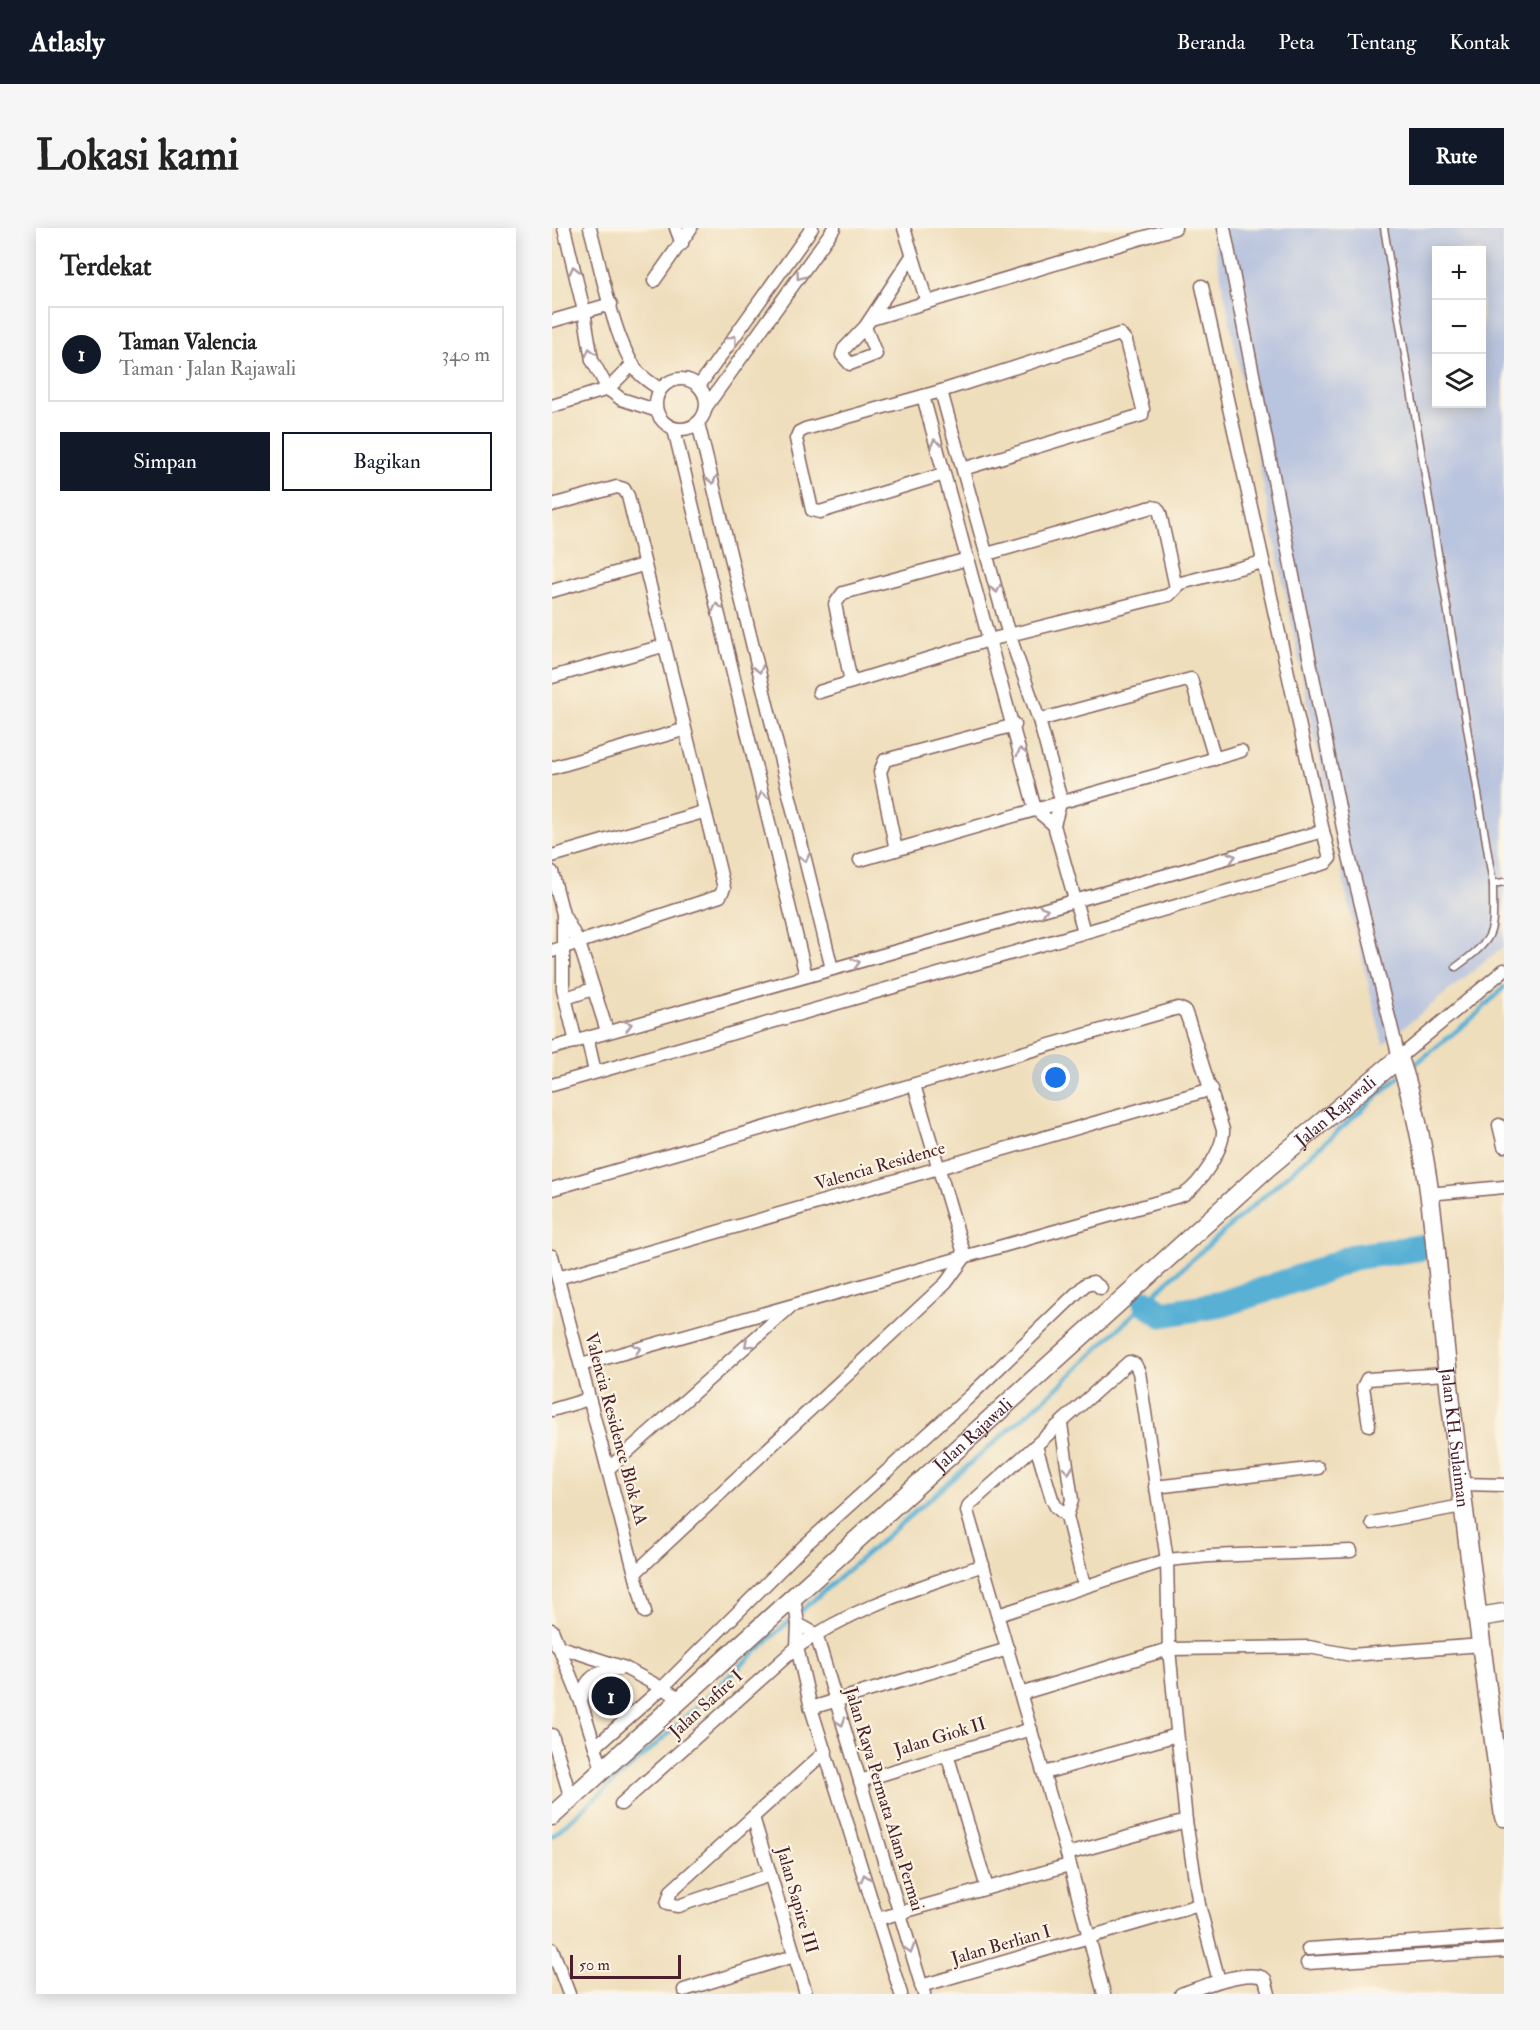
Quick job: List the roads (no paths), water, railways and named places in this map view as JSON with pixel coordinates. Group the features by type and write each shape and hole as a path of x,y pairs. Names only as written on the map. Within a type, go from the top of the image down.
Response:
{"street":[{"path":"552,231 564,228 584,311 592,360 608,389 621,399 656,410"},
{"path":"590,228 611,304 633,364 646,381 660,389"},
{"path":"676,228 682,244"},
{"path":"654,281 691,228"},
{"path":"699,386 812,228"},
{"path":"706,406 705,396 699,386 690,380 679,378 668,381 660,389 655,399 656,410 662,422 674,429 687,429 698,423 706,406 834,228"},
{"path":"904,228 927,302"},
{"path":"912,256 868,323 927,302 1175,228"},
{"path":"1224,228 1347,848 1403,1068 1504,970"},
{"path":"552,1085 1326,863 1330,858 1202,286"},
{"path":"552,321 611,304"},
{"path":"944,474 820,512 812,510 796,439 800,432 941,391 1120,334 1126,340 1143,409 1142,415 963,469"},
{"path":"552,406 608,389 633,364"},
{"path":"941,391 1009,635 1040,720 1061,800 1054,825 1084,932"},
{"path":"923,396 1035,809 1054,825"},
{"path":"698,423 832,969"},
{"path":"674,429 806,976"},
{"path":"552,505 608,488 624,489 630,503 703,812 724,888 720,896 557,950"},
{"path":"819,692 989,640 1169,595 1175,591 1177,584 1160,513 1157,508 1152,507 987,554"},
{"path":"956,520 976,513"},
{"path":"851,682 836,616 835,604 843,593 968,559"},
{"path":"1177,584 1263,562"},
{"path":"552,591 643,564"},
{"path":"552,677 663,646"},
{"path":"1040,720 1191,679 1215,759"},
{"path":"896,850 880,772 885,760 1014,725"},
{"path":"552,768 683,730"},
{"path":"860,860 1061,800 1241,751"},
{"path":"552,856 703,812"},
{"path":"552,1048 1323,831"},
{"path":"552,872 563,914 579,943 607,1031"},
{"path":"563,914 557,950 563,989 595,1072"},
{"path":"566,998 593,989"},
{"path":"552,1190 1178,1008 1185,1011 1212,1089 1223,1130 1222,1140 1204,1175 1189,1192 580,1365"},
{"name":"Jalan KH. Sulaiman","path":"1403,1068 1428,1194 1462,1506 1479,1617 1504,1817"},
{"name":"Jalan Rajawali","path":"552,1816 680,1698 796,1611 955,1454 1268,1168 1403,1068"},
{"path":"914,1085 965,1257"},
{"name":"Valencia Residence","path":"558,1278 1212,1089"},
{"path":"1499,1125 1504,1146"},
{"path":"1428,1194 1504,1187"},
{"name":"Valencia Residence Blok AA","path":"552,1256 645,1612"},
{"path":"635,1573 946,1283 965,1257"},
{"path":"596,1746 662,1688 803,1547 969,1397 1086,1284 1093,1282 1101,1288"},
{"path":"608,1469 792,1306"},
{"path":"1104,1994 968,1508 1130,1362 1135,1364 1139,1372 1167,1560 1169,1649 1186,1821 1199,1905 1219,1981"},
{"path":"1368,1425 1363,1387 1367,1379 1448,1374"},
{"path":"552,1410 589,1399"},
{"path":"1061,1425 1072,1500 1067,1516 1084,1586"},
{"path":"1036,1446 1052,1499 1056,1507 1067,1516"},
{"path":"1155,1487 1318,1468"},
{"path":"1460,1484 1504,1485"},
{"path":"1372,1523 1462,1506"},
{"path":"998,1615 1167,1560 1209,1556 1351,1551"},
{"name":"Jalan Safire I","path":"621,1804 797,1647 816,1634 866,1607 983,1564"},
{"path":"796,1611 816,1634"},
{"path":"796,1611 797,1647 811,1708 902,1994"},
{"path":"1479,1617 1504,1613"},
{"path":"552,1630 556,1646 581,1702 602,1768"},
{"name":"Jalan Raya Permata Alam Permai","path":"816,1634 834,1701 923,1990"},
{"path":"1020,1694 1169,1649 1309,1647 1351,1655 1482,1645"},
{"path":"556,1646 625,1668 680,1698"},
{"path":"811,1708 1008,1649"},
{"path":"581,1702 584,1688 592,1676 600,1672 625,1668"},
{"name":"Jalan Giok II","path":"860,1781 1031,1729"},
{"path":"552,1735 571,1799"},
{"path":"1044,1773 1177,1735"},
{"path":"771,1875 678,1906 667,1904 671,1891 826,1751"},
{"path":"947,1754 987,1888"},
{"name":"Jalan Sapire III","path":"753,1816 806,1994"},
{"path":"878,1919 987,1888 1186,1821"},
{"name":"Jalan Berlian I","path":"923,1990 1199,1905"},
{"path":"1308,1949 1504,1936"},
{"path":"552,1949 569,1994"},
{"path":"1307,1963 1504,1951"},
{"path":"684,1990 795,1956"},
{"path":"1181,1994 1219,1981 1261,1976 1267,1983 1269,1994"}],"lane":[{"path":"1384,228 1492,884 1493,929 1490,938 1485,946 1456,967"},
{"path":"1492,884 1504,882"}],"waterway":[{"path":"1408,1070 1476,1015 1504,987"},
{"path":"552,1836 662,1739 778,1631 1058,1387 1170,1279 1399,1077"},
{"path":"1146,1302 1162,1314 1222,1304 1320,1271 1353,1257 1418,1248"}],"place":[{"name":"Taman Valencia","path":"611,1696"}]}
